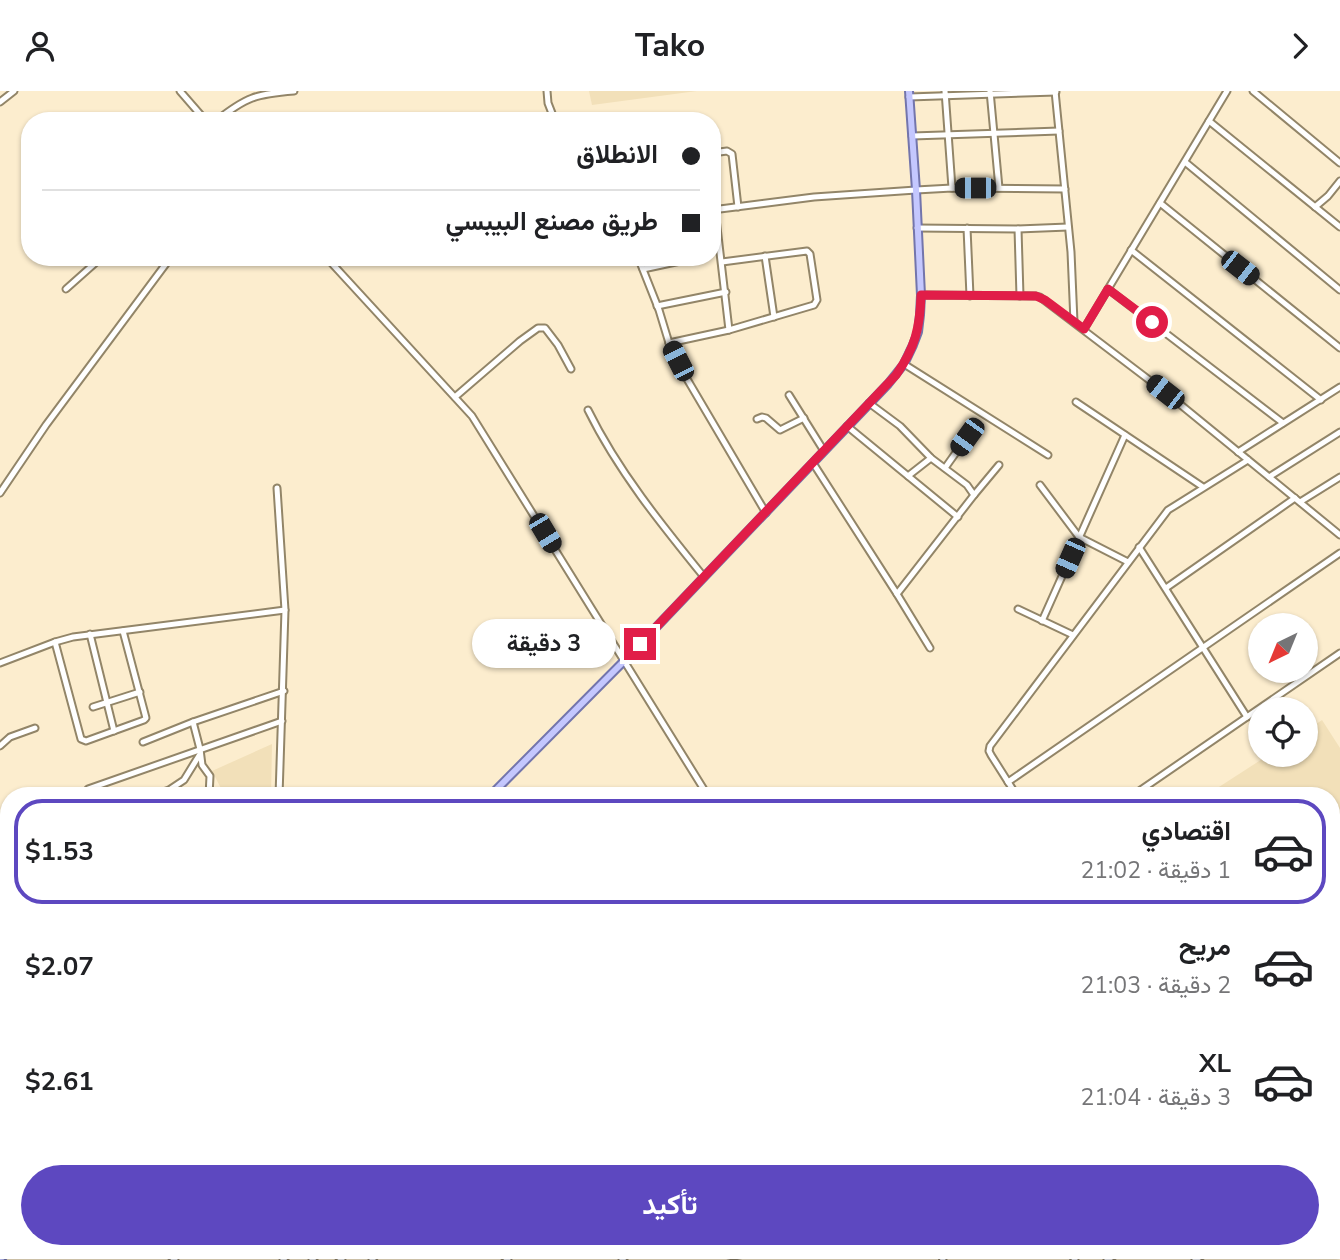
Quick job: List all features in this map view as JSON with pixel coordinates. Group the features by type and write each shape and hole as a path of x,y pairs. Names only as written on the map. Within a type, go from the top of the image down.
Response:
{"main road":[{"path":"499,787 766,513 904,364 918,332 921,295 909,94"}],"street":[{"path":"0,102 14,91"},
{"path":"180,91 198,112"},
{"path":"227,112 247,98 294,91"},
{"path":"547,91 552,112"},
{"path":"1084,329 1227,91"},
{"path":"1253,91 1340,163"},
{"path":"909,94 1056,92 1074,322"},
{"path":"945,93 952,188"},
{"path":"990,93 999,188"},
{"path":"1209,121 1340,227"},
{"path":"912,136 1059,131"},
{"path":"721,152 727,151 732,155 738,207"},
{"path":"1185,162 1340,290"},
{"path":"1315,207 1340,181"},
{"path":"721,209 814,197 916,190 1065,189"},
{"path":"1160,204 1340,348"},
{"path":"917,228 1068,227"},
{"path":"967,228 970,296"},
{"path":"1018,229 1020,296"},
{"path":"1131,250 1321,400"},
{"path":"669,344 774,317 814,305 817,300 810,254 807,251 722,262"},
{"path":"721,253 729,330"},
{"path":"765,256 774,317"},
{"path":"66,289 92,266"},
{"path":"0,493 46,425 164,266"},
{"path":"334,266 476,422 702,787"},
{"path":"642,266 669,344 766,513"},
{"path":"643,269 657,266"},
{"path":"1108,289 1283,423"},
{"path":"657,306 726,292"},
{"path":"921,295 1041,297 1340,535"},
{"path":"455,397 520,341 542,327 558,345 571,369"},
{"path":"904,364 1048,455"},
{"path":"1238,452 1340,387"},
{"path":"789,395 824,450"},
{"path":"1076,402 1203,487"},
{"path":"869,403 900,426 931,458 967,485 974,495"},
{"path":"588,410 625,474 682,552 704,577"},
{"path":"757,419 765,418 780,430 804,418"},
{"path":"847,426 958,517"},
{"path":"1269,477 1340,432"},
{"path":"1042,621 1125,435"},
{"path":"945,468 967,437"},
{"path":"908,476 931,458"},
{"path":"1011,787 989,748 1168,510 1248,460"},
{"path":"813,463 930,649"},
{"path":"897,594 999,465"},
{"path":"1166,588 1298,500 1340,477"},
{"path":"1040,485 1079,537 1128,562"},
{"path":"277,488 285,610 279,787"},
{"path":"1332,528 1340,523"},
{"path":"1139,547 1247,717"},
{"path":"1008,782 1340,553"},
{"path":"0,663 55,642 90,635 285,610"},
{"path":"1018,610 1073,635"},
{"path":"55,642 81,739 86,741 146,719 123,631"},
{"path":"90,635 114,731"},
{"path":"1145,787 1340,653"},
{"path":"143,741 284,691"},
{"path":"93,707 140,692"},
{"path":"94,787 201,752 282,721"},
{"path":"193,722 203,768 210,776 209,787"},
{"path":"0,746 10,737 36,728"},
{"path":"174,787 184,781 201,752"}],"shaded area":[{"path":"589,91 697,91 592,105"},
{"path":"1322,720 1340,748 1340,787 1219,787 1250,767 1318,767 1318,723"},
{"path":"272,744 271,787 220,787 212,771"}],"route":[{"path":"640,644 896,375 908,357 918,332 921,295 1041,297 1084,329 1108,289 1152,322"}]}
